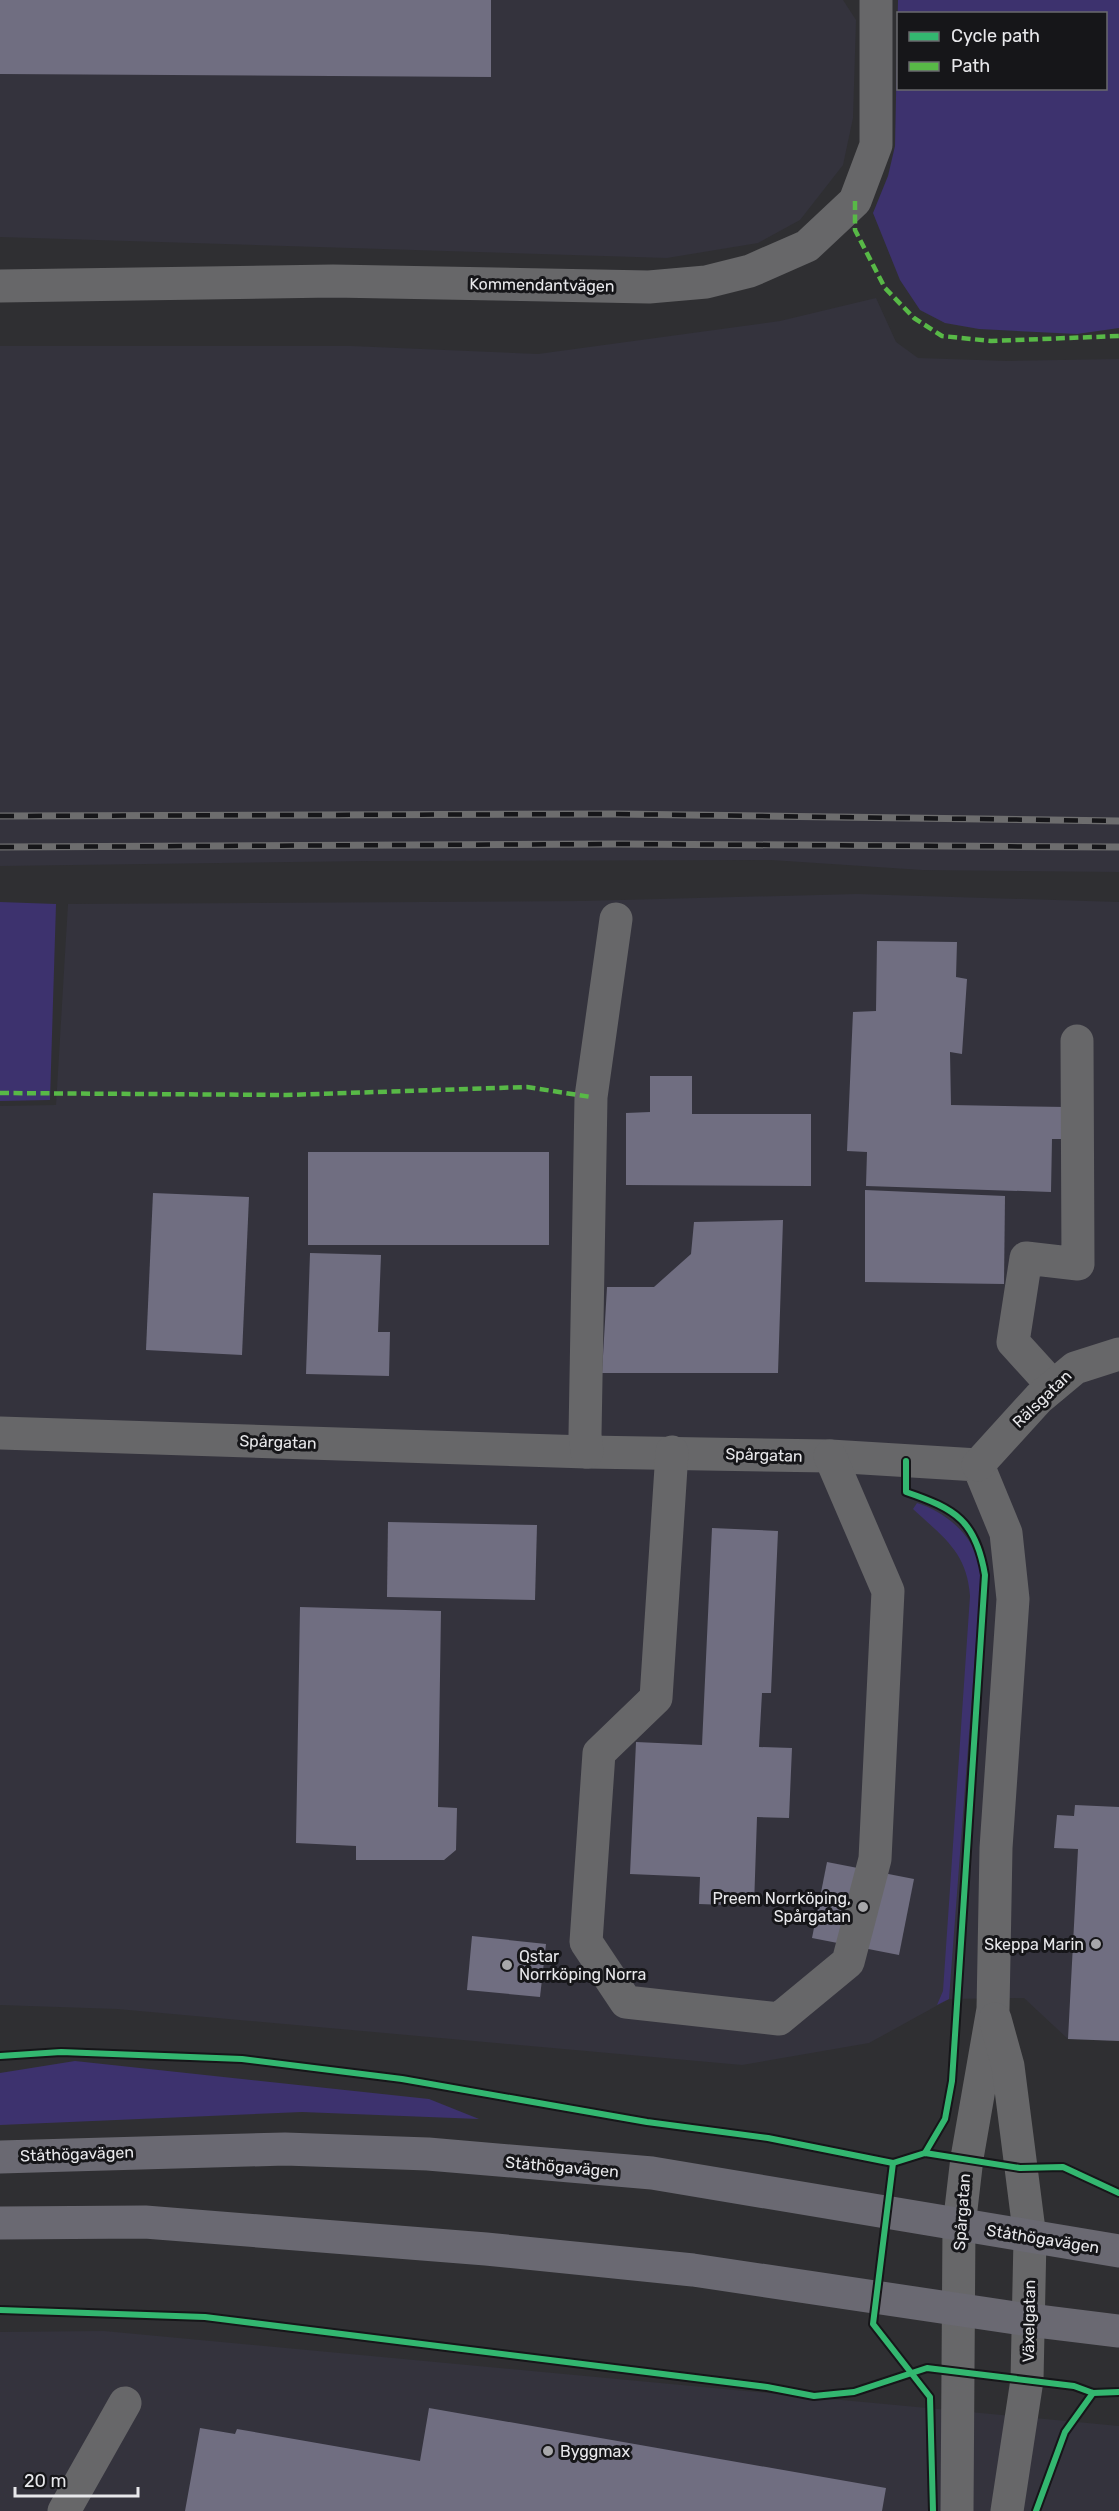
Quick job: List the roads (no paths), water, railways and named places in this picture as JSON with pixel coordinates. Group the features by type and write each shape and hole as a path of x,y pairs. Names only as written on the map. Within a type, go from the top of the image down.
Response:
{"main road":[{"name":"Ståthögavägen","path":"0,2157 285,2148 429,2154 652,2173 741,2186 959,2226 1119,2251"},
{"path":"0,2223 145,2222 391,2240 693,2270 1029,2320 1119,2331"}],"street":[{"name":"Kommendantvägen","path":"0,286 333,280 649,287 706,282 750,271 807,246 855,201 876,146 876,0"},
{"path":"587,1452 585,1435 591,1097 616,919"},
{"path":"1053,1386 1013,1342 1026,1258 1078,1264 1077,1041"},
{"name":"Rälsgatan","path":"978,1465 1053,1386 1075,1368 1119,1354"},
{"name":"Spårgatan","path":"0,1433 587,1452 830,1456 978,1465 1006,1533 1013,1599 996,1848 993,2008 967,2158 959,2226 959,2309"},
{"path":"672,1452 656,1698 598,1753 586,1942 626,2002 779,2019 848,1962 875,1859 888,1591 830,1456"},
{"name":"Spårgatan","path":"993,2008 1008,2066 1030,2238"},
{"name":"Växelgatan","path":"1007,2511 1027,2380 1030,2238"},
{"path":"957,2511 959,2309"},
{"path":"64,2511 125,2403"}],"railway":[{"path":"0,816 616,814 1119,821"},
{"path":"0,847 617,844 1119,847"}],"place":[{"name":"Preem Norrköping, Spårgatan","path":"863,1907"},
{"name":"Skeppa Marin","path":"1096,1944"},
{"name":"Qstar Norrköping Norra","path":"507,1965"},
{"name":"Byggmax","path":"548,2451"}]}
